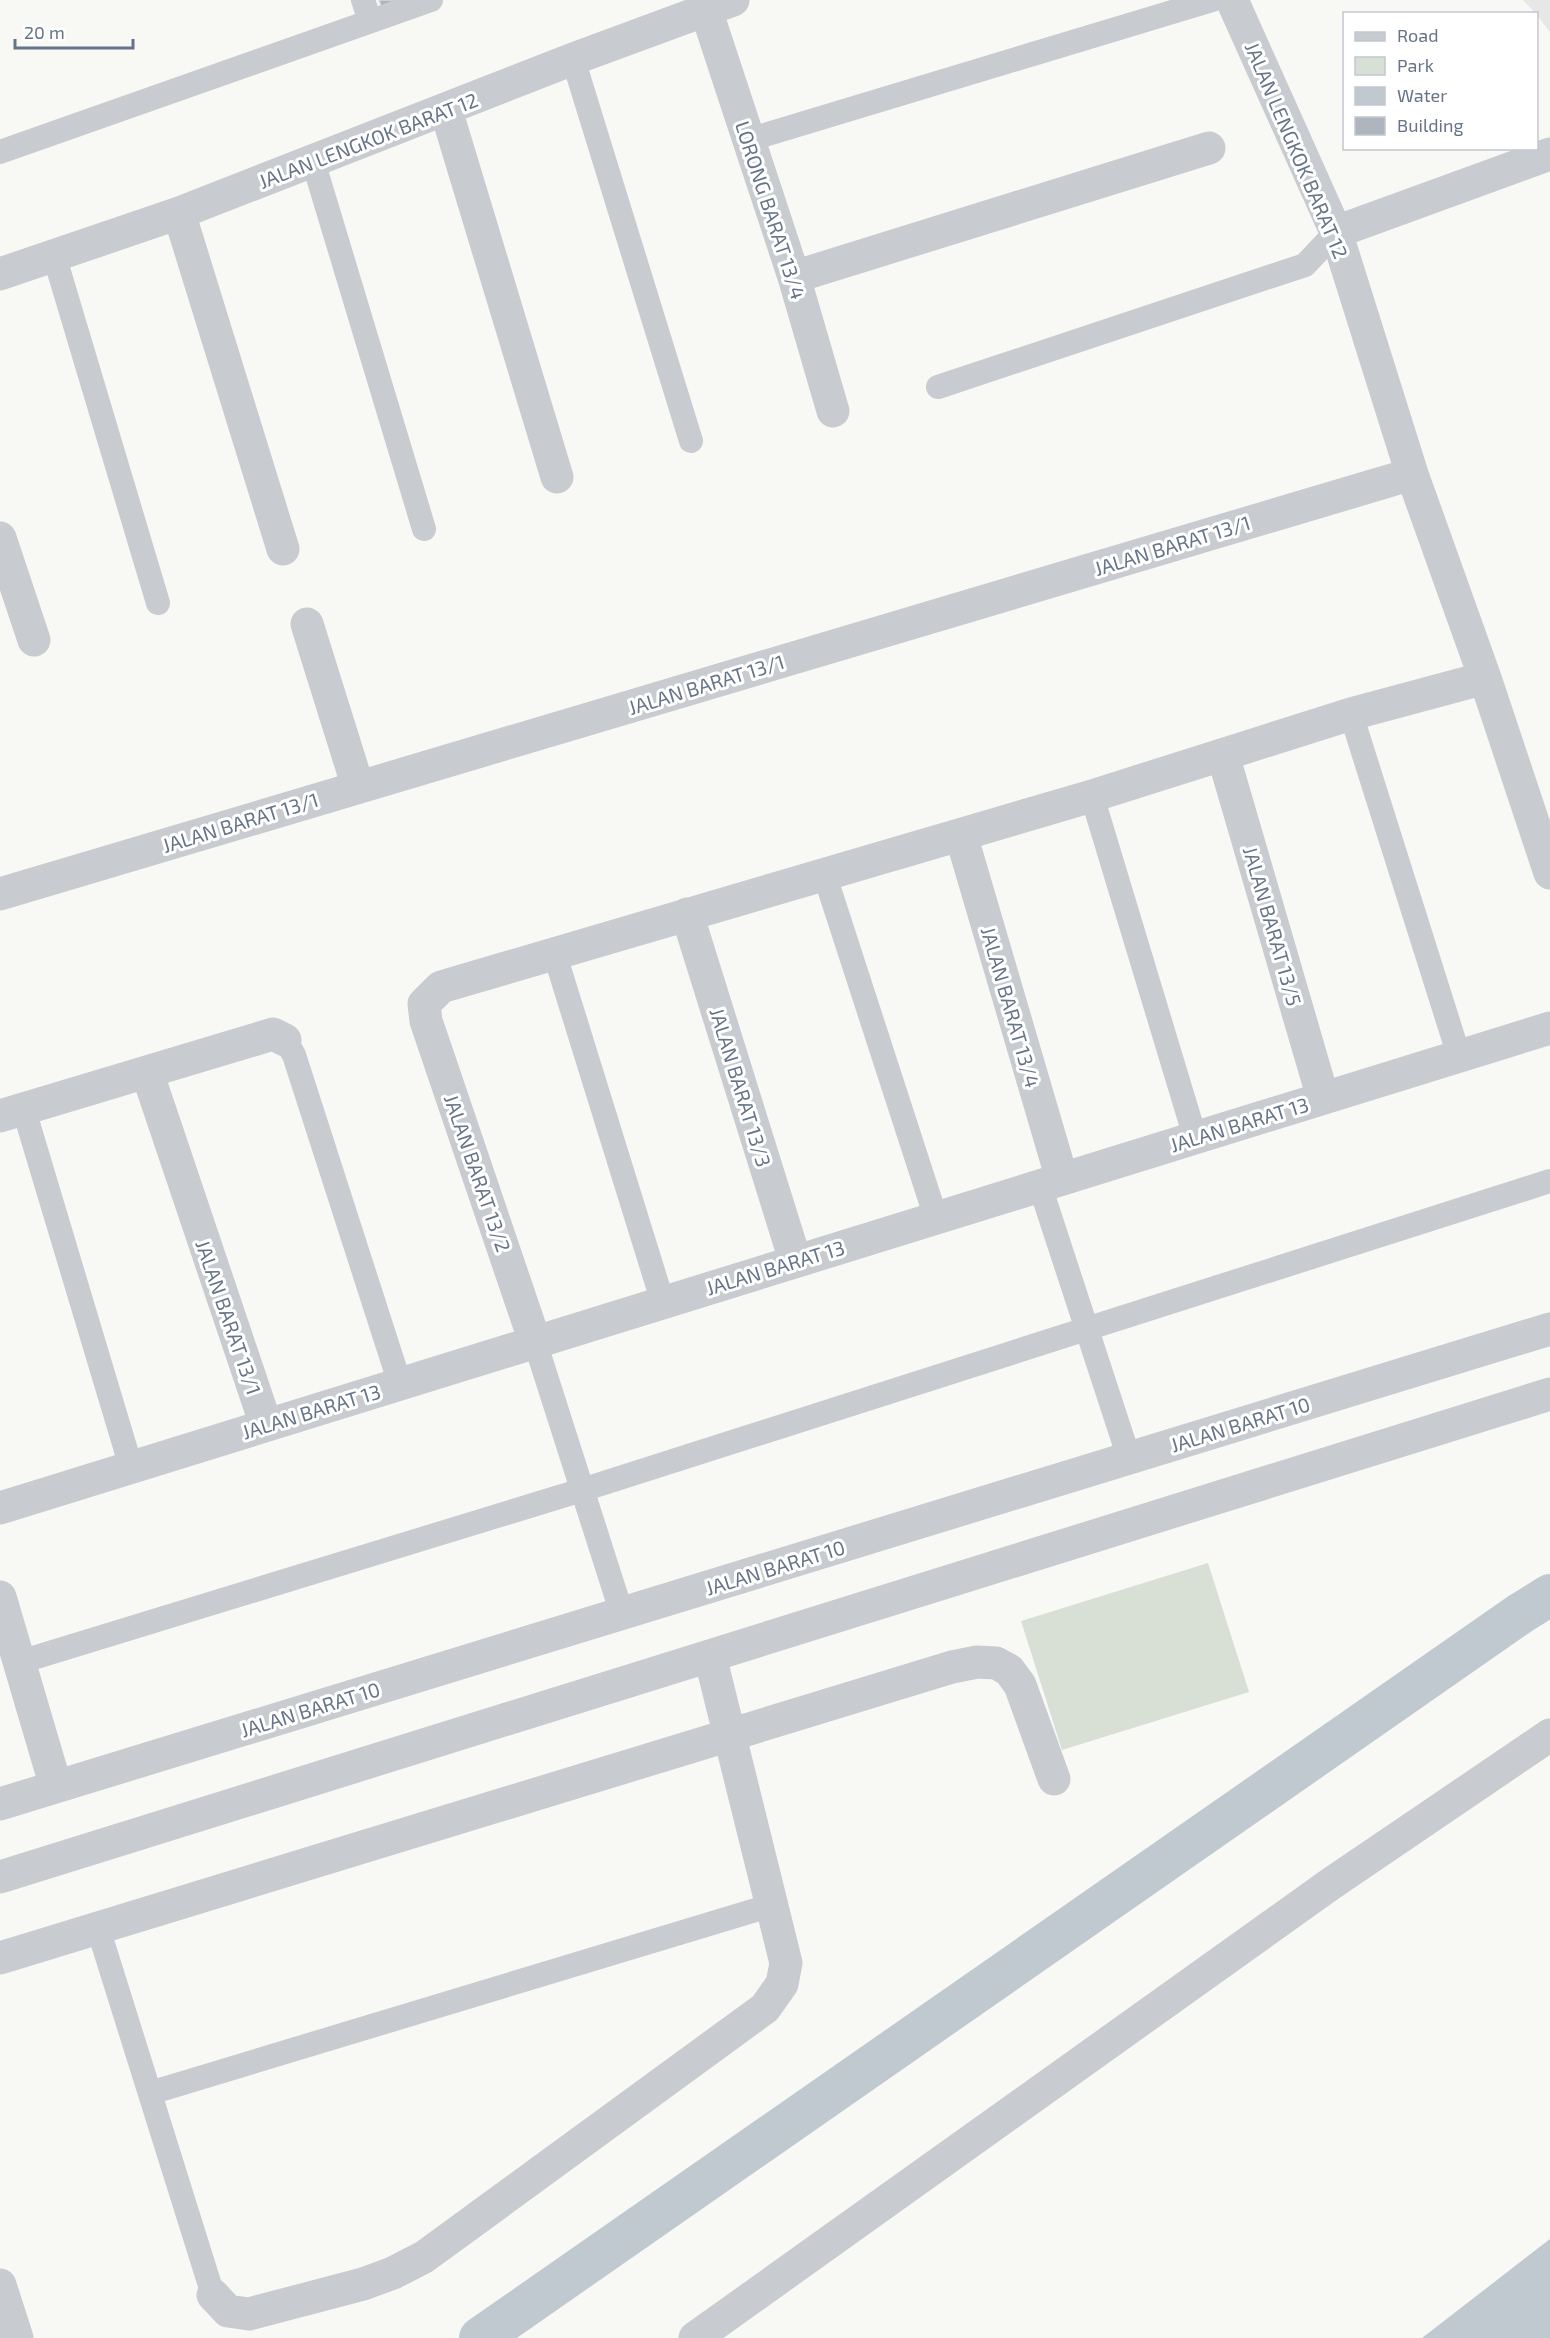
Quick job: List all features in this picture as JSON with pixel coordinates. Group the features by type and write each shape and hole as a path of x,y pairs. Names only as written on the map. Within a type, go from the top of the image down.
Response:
{"street":[{"name":"JALAN LENGKOK BARAT 12","path":"1232,0 1336,232 1412,474 1485,678 1550,873"},
{"name":"LORONG BARAT 13/4","path":"719,5 748,140 794,277 833,411"},
{"name":"JALAN LENGKOK BARAT 12","path":"0,274 179,213 573,59 719,5"},
{"path":"446,110 557,477"},
{"path":"794,277 1209,148"},
{"path":"1336,232 1550,154"},
{"path":"179,213 283,549"},
{"name":"JALAN BARAT 13/1","path":"0,894 1412,474"},
{"path":"0,538 34,640"},
{"path":"307,624 358,787"},
{"path":"555,955 825,873 1092,796 1351,714 1485,678"},
{"name":"JALAN BARAT 13/5","path":"1223,755 1323,1098"},
{"name":"JALAN BARAT 13/4","path":"961,835 1051,1182"},
{"name":"JALAN BARAT 13/3","path":"687,914 795,1260"},
{"name":"JALAN BARAT 13/2","path":"535,1342 426,1021 423,1004 441,987 555,955"},
{"name":"JALAN BARAT 13","path":"0,1508 1550,1028"},
{"path":"12,1113 273,1034 285,1040"},
{"name":"JALAN BARAT 13/1","path":"147,1072 266,1425"},
{"name":"JALAN BARAT 10","path":"0,1804 1550,1329"},
{"path":"0,1877 1550,1394"},
{"path":"0,1596 10,1646 56,1787"},
{"path":"213,2295 228,2311 249,2314 363,2284 393,2273 424,2257 765,2008 782,1984 786,1963 710,1656"},
{"path":"0,1958 952,1667 977,1662 996,1663 1009,1670 1020,1685 1054,1779"},
{"path":"695,2338 1332,1883 1550,1735"},
{"path":"0,2285 17,2338"}],"lane":[{"path":"0,152 366,10 432,0"},
{"path":"748,140 1212,0"},
{"path":"573,59 691,441"},
{"path":"313,161 424,529"},
{"path":"938,387 1305,265 1336,232"},
{"path":"54,255 158,603"},
{"path":"1351,714 1459,1056"},
{"path":"1092,796 1195,1137"},
{"path":"825,873 936,1218"},
{"path":"555,955 663,1303"},
{"path":"285,1040 294,1055 400,1384"},
{"path":"12,1113 131,1467"},
{"path":"10,1646 582,1490 1550,1181"},
{"path":"1051,1182 1087,1329 1129,1458"},
{"path":"535,1342 622,1614"},
{"path":"150,2093 772,1905"},
{"path":"98,1928 213,2295"}],"shaded area":[{"path":"1523,0 1550,0 1550,32 1538,17 1538,12 1534,12"}],"green space":[{"path":"1208,1563 1249,1692 1062,1750 1021,1621"}],"water":[{"path":"1550,2239 1550,2338 1422,2338"}],"building":[{"path":"379,0 413,0 383,11"}],"waterway":[{"path":"480,2338 1550,1595"}]}
